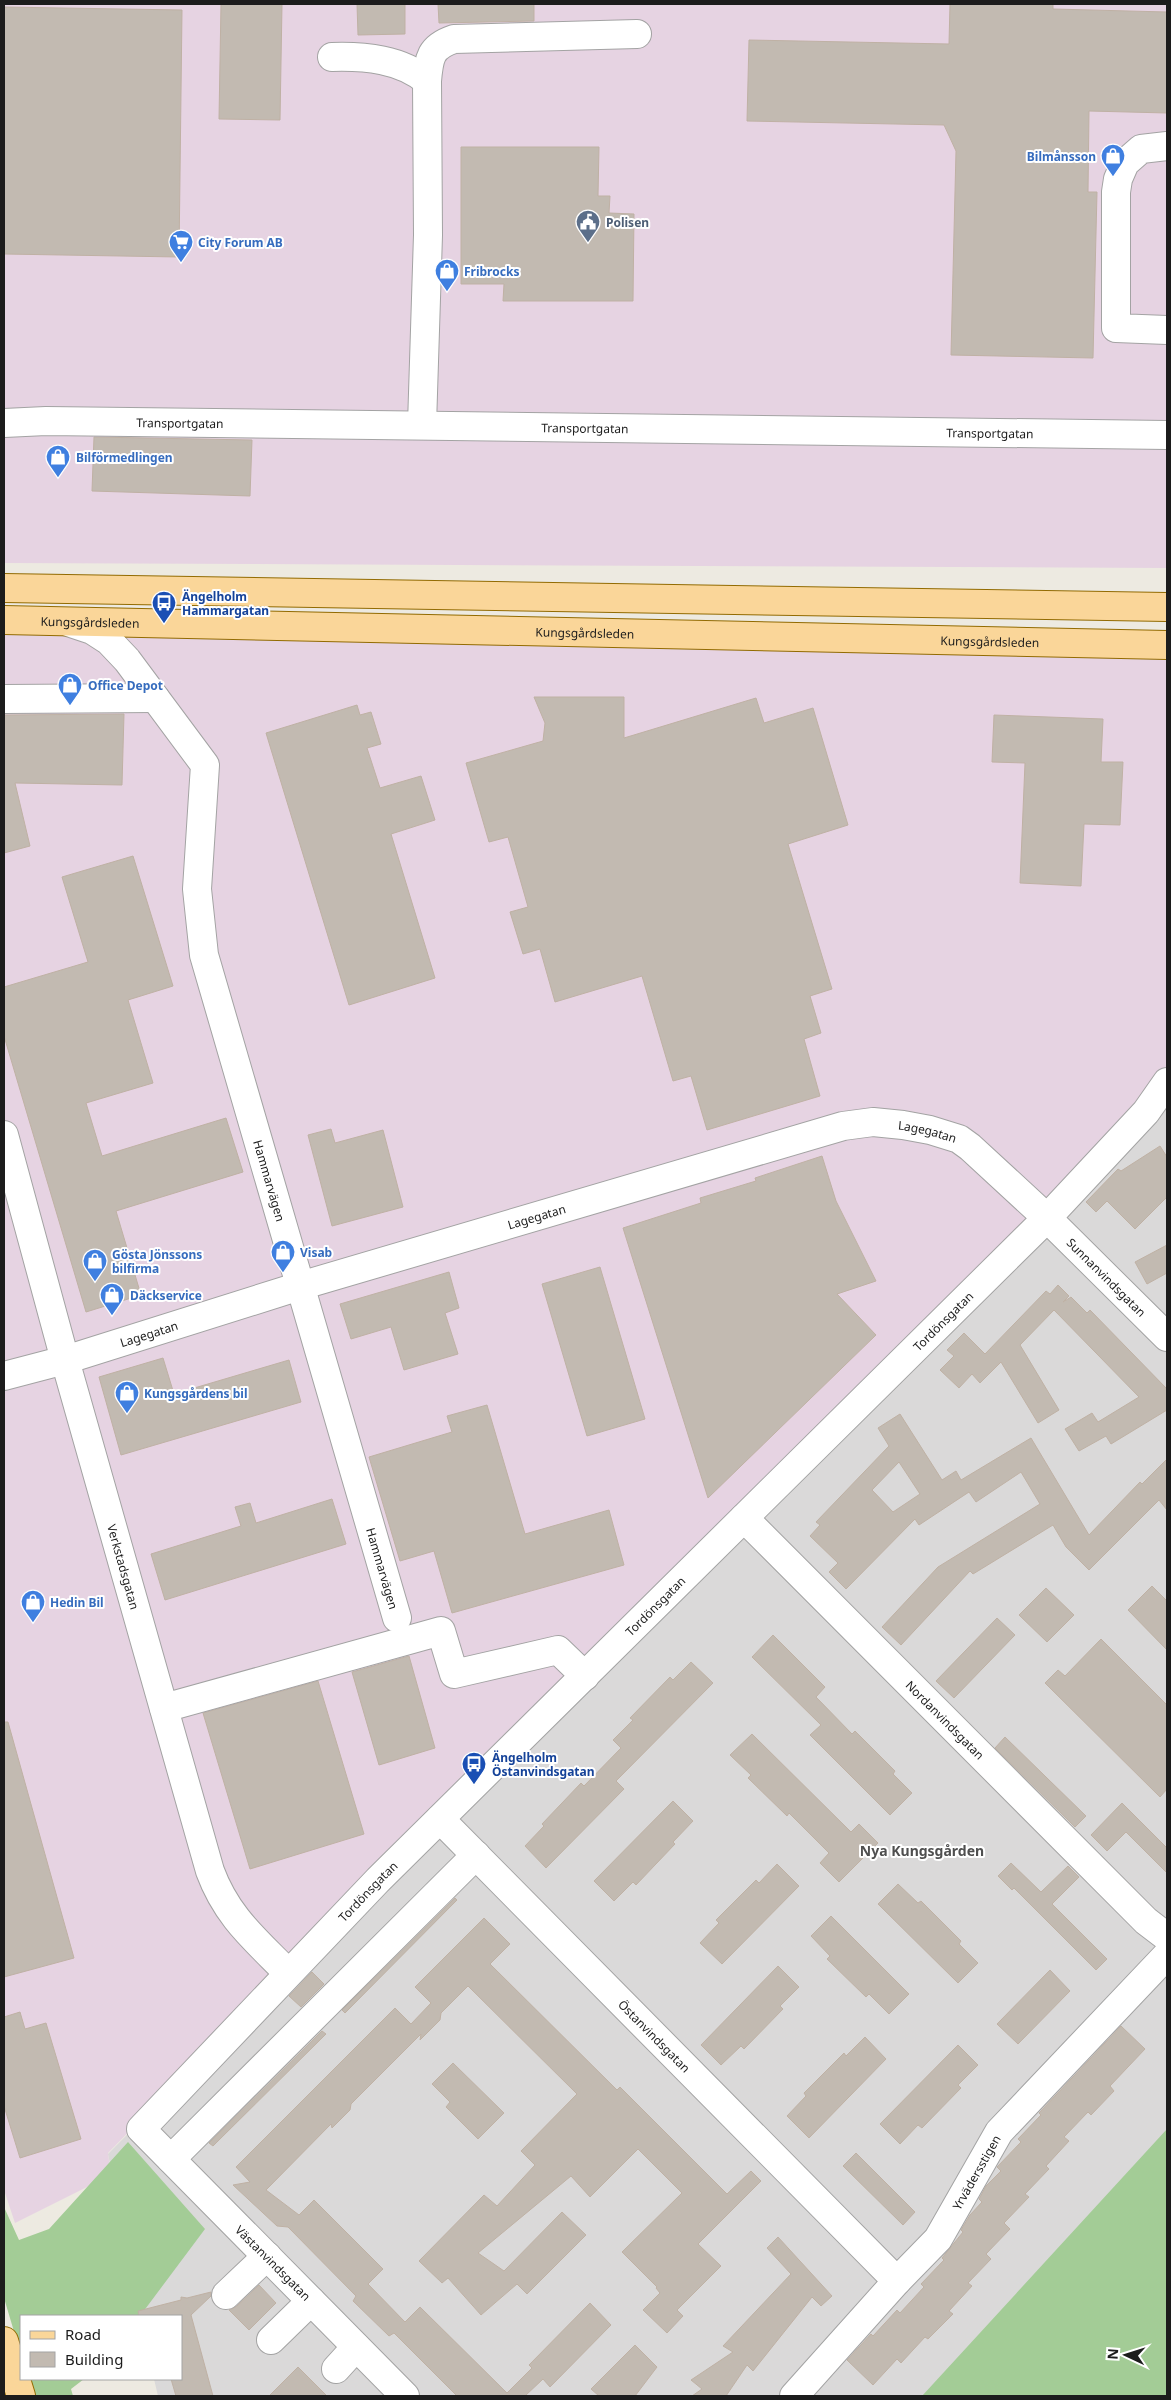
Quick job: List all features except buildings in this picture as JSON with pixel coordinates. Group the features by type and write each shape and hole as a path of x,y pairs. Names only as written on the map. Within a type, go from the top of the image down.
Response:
{"main road":[{"path":"4,588 1167,608"},
{"name":"Kungsgårdsleden","path":"4,620 1167,645"},
{"path":"4,2341 21,2396"}],"street":[{"path":"422,425 428,235 427,81 429,59 440,44 454,39 636,34"},
{"path":"332,57 365,56 415,71 427,81"},
{"path":"1167,146 1152,146 1141,149 1133,155 1125,163 1116,192 1116,328 1167,330"},
{"name":"Transportgatan","path":"4,423 46,421 1167,434"},
{"path":"67,622 92,630 109,641 127,660 155,698"},
{"path":"4,699 155,698"},
{"name":"Hammarvägen","path":"155,698 204,765 197,889 204,954 397,1618"},
{"name":"Tordönsgatan","path":"141,2129 288,1973 440,1818 1047,1218 1146,1112 1167,1082"},
{"name":"Lagegatan","path":"4,1376 65,1360 300,1286 663,1181 844,1126 873,1122 930,1130 959,1139 1047,1218"},
{"name":"Verkstadsgatan","path":"4,1135 65,1360 217,1890 236,1919 288,1973"},
{"name":"Sunnanvindsgatan","path":"1047,1218 1167,1337"},
{"name":"Nordanvindsgatan","path":"744,1518 1157,1929"},
{"path":"164,1708 441,1631 454,1674 558,1650 584,1676"},
{"name":"Östanvindsgatan","path":"440,1818 897,2281"},
{"path":"171,2159 476,1854"},
{"name":"Yrvädersstigen","path":"794,2396 897,2281 938,2239 999,2132 1167,1955"},
{"name":"Västanvindsgatan","path":"141,2129 401,2395"},
{"path":"226,2295 267,2256"},
{"path":"271,2340 311,2301"},
{"path":"336,2370 356,2347"}],"shaded area":[{"path":"4,4 1167,4 1167,568 4,563"},
{"path":"4,623 1167,648 1167,1076 108,2153 111,2175 15,2223 4,2190"},
{"path":"1167,1086 1167,2134 929,2396 158,2396 154,2380 182,2380 182,2315 141,2315 108,2154"}],"green space":[{"path":"1167,2129 1167,2394 1165,2396 922,2396"},
{"path":"128,2142 205,2229 141,2315 20,2315 20,2352 4,2298 4,2207 19,2240 49,2229"},
{"path":"29,2380 83,2380 71,2389 73,2396 34,2396"}],"place":[{"name":"Bilmånsson","path":"1113,177"},
{"name":"Polisen","path":"588,243"},
{"name":"City Forum AB","path":"181,263"},
{"name":"Fribrocks","path":"447,292"},
{"name":"Bilförmedlingen","path":"58,478"},
{"name":"Ängelholm Hammargatan","path":"164,624"},
{"name":"Office Depot","path":"70,706"},
{"name":"Visab","path":"283,1273"},
{"name":"Gösta Jönssons bilfirma","path":"95,1282"},
{"name":"Däckservice","path":"112,1316"},
{"name":"Kungsgårdens bil","path":"127,1414"},
{"name":"Hedin Bil","path":"33,1623"},
{"name":"Ängelholm Östanvindsgatan","path":"474,1785"}],"district":[{"name":"Nya Kungsgården","path":"922,1850"}]}
